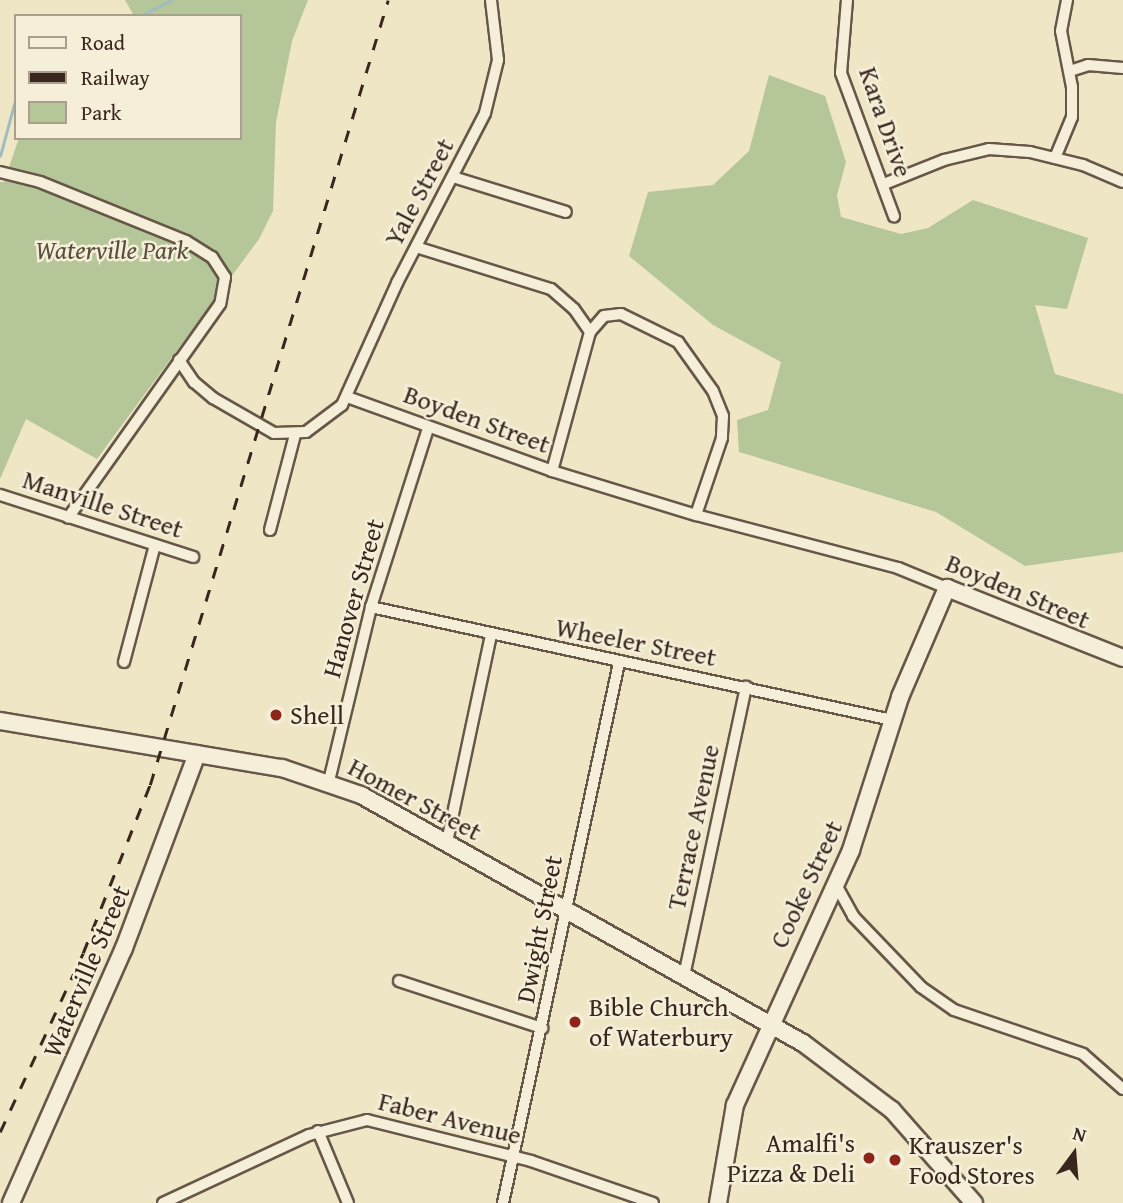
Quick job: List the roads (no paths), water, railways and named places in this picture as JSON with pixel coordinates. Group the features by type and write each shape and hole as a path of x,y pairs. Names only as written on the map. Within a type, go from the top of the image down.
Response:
{"main road":[{"name":"Boyden Street","path":"947,588 1123,658"},
{"name":"Cooke Street","path":"719,1203 732,1115 770,1024 860,827 892,720 947,588"},
{"name":"Homer Street","path":"0,721 197,754 329,781 447,842 770,1024 879,1099 927,1145 974,1203"},
{"name":"Waterville Street","path":"11,1203 124,948 197,754"}],"street":[{"name":"Yale Street","path":"347,397 416,247 485,113 498,60 491,0"},
{"name":"Kara Drive","path":"847,0 841,73 860,131 884,184 894,216"},
{"path":"1055,158 1072,117 1070,71 1061,31 1067,0"},
{"path":"1070,71 1088,65 1123,68"},
{"path":"884,184 944,160 989,149 1055,158 1123,182"},
{"path":"3,173 164,231 216,261 225,277 224,296 68,518"},
{"path":"453,177 566,212"},
{"path":"416,247 551,289 574,309 590,332"},
{"path":"552,471 590,332 604,316 621,314 678,342 713,391 723,416 722,438 696,516"},
{"path":"179,360 194,382 233,412 268,431 295,435 317,426 347,397"},
{"name":"Boyden Street","path":"347,397 552,471 696,516 898,568 947,588"},
{"name":"Hanover Street","path":"329,781 371,607 428,428"},
{"path":"270,530 295,435"},
{"name":"Manville Street","path":"0,495 193,557"},
{"path":"124,662 155,545"},
{"name":"Wheeler Street","path":"371,607 619,663 746,687 892,720"},
{"path":"447,842 491,635"},
{"name":"Dwight Street","path":"503,1203 619,663"},
{"name":"Terrace Avenue","path":"684,976 746,687"},
{"path":"835,883 853,916 921,987 954,1010 1083,1054 1123,1089"},
{"path":"399,981 542,1028"},
{"name":"Faber Avenue","path":"163,1203 318,1131 354,1121 383,1121 514,1156 653,1203"},
{"path":"318,1131 348,1203"}],"waterway":[{"path":"144,14 171,0"},
{"path":"0,156 14,104"}],"railway":[{"path":"0,1132 83,953 150,785 388,0"}],"place":[{"name":"Shell","path":"276,715"},
{"name":"Bible Church of Waterbury","path":"575,1022"},
{"name":"Amalfi's Pizza & Deli","path":"869,1158"},
{"name":"Krauszer's Food Stores","path":"895,1160"}],"park label":[{"name":"Waterville Park","path":"112,250"}]}
